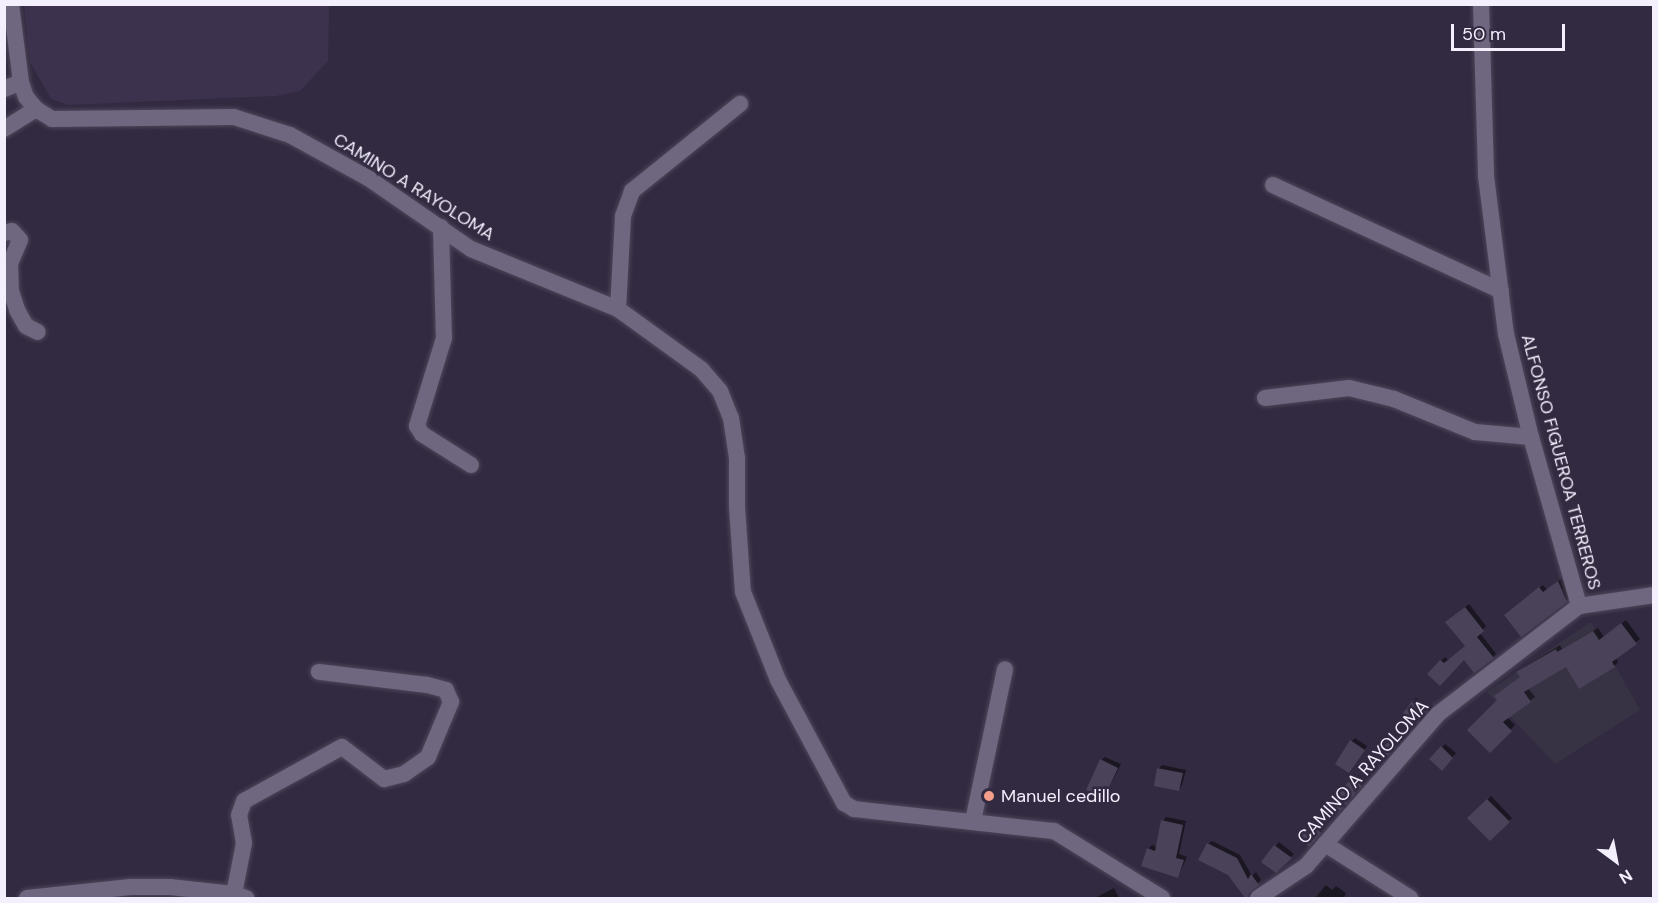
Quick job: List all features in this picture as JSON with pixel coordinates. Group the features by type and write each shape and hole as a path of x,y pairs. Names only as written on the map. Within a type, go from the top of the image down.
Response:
{"street":[{"path":"4,129 36,109 26,97 21,82 11,4"},
{"name":"ALFONSO FIGUEROA TERREROS","path":"1481,4 1486,176 1506,334 1531,438 1579,606"},
{"path":"4,89 21,82"},
{"path":"618,309 623,216 632,190 740,104"},
{"name":"CAMINO A RAYOLOMA","path":"36,109 52,119 234,117 290,135 368,178 471,249 618,309 701,369 720,391 731,417 737,458 737,507 743,592 778,680 844,803 854,809 1054,831 1162,898"},
{"path":"1273,185 1501,291"},
{"path":"441,227 444,338 417,426 422,434 471,465"},
{"path":"4,233 12,231 20,240 10,263 11,291 17,310 26,326 38,332"},
{"path":"1265,398 1349,388 1394,399 1475,432 1531,438"},
{"name":"CAMINO A RAYOLOMA","path":"1258,898 1306,866 1438,714 1579,606 1653,595"},
{"path":"973,821 1005,669"},
{"path":"27,898 130,887 170,886 240,896 244,843 239,815 244,801 342,747 384,779 404,774 429,757 452,702 446,690 428,685 319,672"},
{"path":"1325,844 1410,898"}],"shaded area":[{"path":"24,5 329,5 328,61 300,91 276,96 68,105 51,99 30,62"},
{"path":"1591,622 1640,710 1555,764 1487,692"}],"building":[{"path":"1558,581 1567,602 1521,637 1504,615 1539,587 1543,592"},
{"path":"1465,607 1484,631 1477,637 1494,658 1474,673 1464,660 1440,686 1427,674 1440,660 1444,663 1465,646 1445,622"},
{"path":"1621,623 1637,644 1612,662 1615,667 1579,689 1566,667 1524,692 1531,702 1503,722 1512,731 1490,753 1467,730 1497,700 1494,696 1520,677 1516,672 1593,631 1599,640"},
{"path":"1412,701 1426,712 1414,725 1401,716"},
{"path":"1350,740 1365,750 1349,773 1335,764"},
{"path":"1390,741 1395,748 1383,761 1376,752"},
{"path":"1441,746 1453,758 1442,771 1429,759"},
{"path":"1100,759 1118,768 1104,798 1086,790"},
{"path":"1157,768 1183,773 1179,791 1154,786"},
{"path":"1353,777 1362,786 1337,814 1327,805"},
{"path":"1487,799 1510,822 1490,841 1467,818"},
{"path":"1161,820 1183,825 1176,858 1184,860 1178,878 1141,866 1147,848 1155,851"},
{"path":"1313,824 1321,833 1309,847 1300,837"},
{"path":"1207,843 1237,858 1248,879 1251,874 1259,885 1249,893 1248,897 1245,898 1228,875 1198,860"},
{"path":"1274,845 1292,858 1276,873 1261,862"}],"place":[{"name":"Manuel cedillo","path":"989,796"}]}
